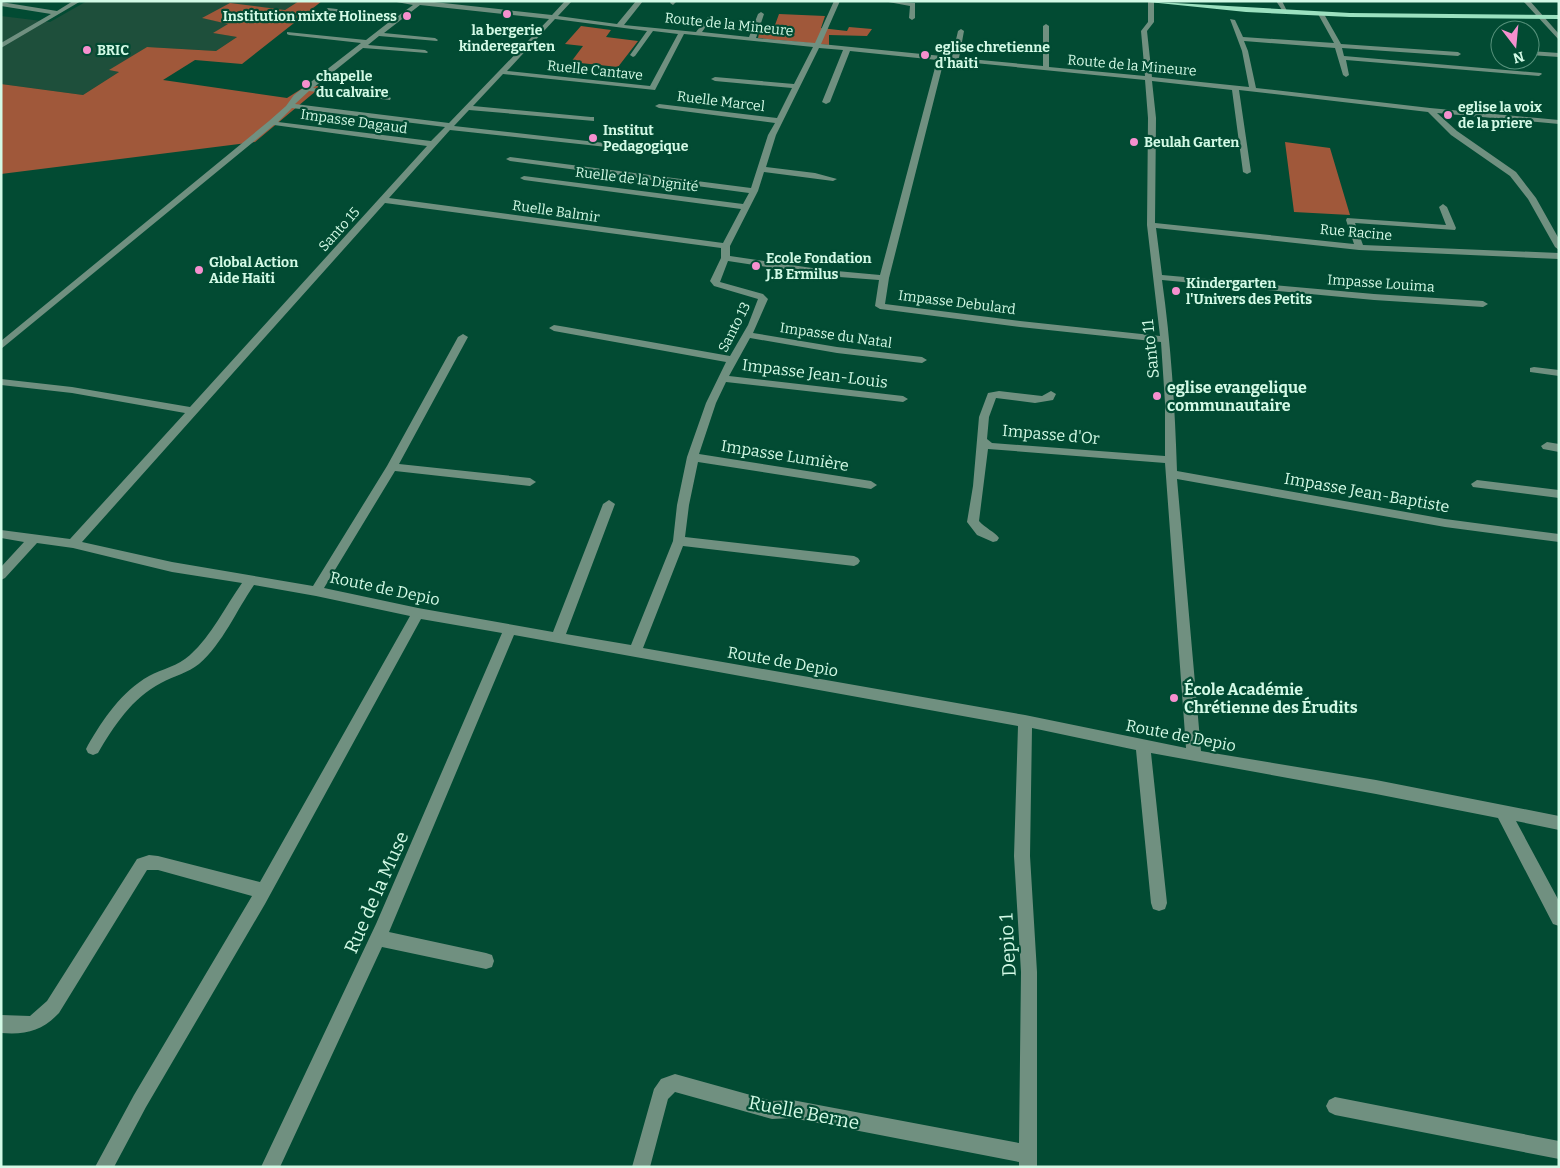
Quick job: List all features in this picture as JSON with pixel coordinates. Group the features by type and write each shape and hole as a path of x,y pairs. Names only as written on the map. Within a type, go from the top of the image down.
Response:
{"main road":[{"path":"1146,2 1321,14 1443,18 1559,16"}],"street":[{"path":"1,46 78,1"},
{"name":"Route de la Mineure","path":"394,1 507,11 619,26 1558,123"},
{"name":"Santo 15","path":"73,544 433,144 569,1"},
{"path":"619,26 640,1"},
{"name":"Santo 13","path":"635,652 680,541 683,505 693,458 711,403 722,378 753,325 762,297 715,283 725,258 726,246 754,191 772,135 817,46 837,1"},
{"path":"886,1 914,4 912,18"},
{"path":"1279,1 1286,12"},
{"path":"1526,1 1559,38"},
{"path":"1,346 272,123 316,82 421,2"},
{"name":"Santo 11","path":"1146,2 1151,22 1144,31 1152,118 1151,225 1170,403 1170,460 1194,756"},
{"path":"1,4 58,13"},
{"path":"328,10 399,18"},
{"path":"752,39 761,14"},
{"path":"1321,14 1338,45 1346,75"},
{"path":"698,34 708,19"},
{"path":"1232,20 1245,51 1253,91"},
{"path":"1046,26 1046,69"},
{"path":"632,55 651,29"},
{"path":"955,60 961,31"},
{"name":"Ruelle Cantave","path":"501,72 652,88 682,32"},
{"path":"289,33 424,52"},
{"path":"378,34 435,40"},
{"path":"1240,39 1458,54"},
{"path":"826,102 847,49"},
{"path":"1540,53 1559,55"},
{"name":"Impasse Debulard","path":"941,58 879,303 884,307 1164,339"},
{"path":"1342,58 1539,74"},
{"path":"715,79 797,86"},
{"path":"308,89 386,95 365,87 316,82"},
{"path":"1236,89 1247,172"},
{"path":"291,106 622,147"},
{"name":"Ruelle Marcel","path":"658,106 780,121"},
{"path":"468,108 591,119"},
{"path":"1430,110 1454,133 1513,174 1532,198 1559,246"},
{"name":"Impasse Dagaud","path":"272,123 433,144"},
{"path":"510,159 754,191"},
{"path":"760,170 815,175 833,179"},
{"name":"Ruelle de la Dignité","path":"524,178 746,208"},
{"name":"Ruelle Balmir","path":"383,200 726,246"},
{"path":"1359,247 1350,220 1452,228 1443,207"},
{"name":"Rue Racine","path":"1151,225 1359,247 1559,256"},
{"path":"725,258 826,273 884,278"},
{"name":"Impasse Louima","path":"1158,277 1374,297 1483,304"},
{"path":"554,328 732,360"},
{"name":"Impasse du Natal","path":"747,334 837,350 922,360"},
{"path":"316,590 392,467 463,337"},
{"path":"1534,370 1559,372"},
{"name":"Impasse Jean-Louis","path":"722,378 903,398"},
{"path":"1,382 72,390 194,411"},
{"name":"Impasse d'Or","path":"1051,394 1049,398 1036,401 992,395 984,417 980,437 983,444 1006,448 1170,460"},
{"path":"983,444 979,486 972,522 981,532 993,538"},
{"path":"1547,446 1559,448"},
{"name":"Impasse Lumière","path":"693,458 871,485"},
{"path":"392,467 530,482"},
{"name":"Impasse Jean-Baptiste","path":"1171,474 1445,523 1559,538"},
{"path":"1477,484 1559,494"},
{"path":"558,637 609,504"},
{"name":"Route de Depio","path":"1,534 73,544 172,567 316,590 418,613 1025,721 1194,756 1559,823"},
{"path":"1,575 34,539"},
{"path":"680,541 854,561"},
{"path":"92,749 109,722 130,697 156,679 182,668 194,660 205,648 251,580"},
{"path":"104,1167 140,1100 264,891 418,613"},
{"name":"Rue de la Muse","path":"270,1167 378,938 432,817 510,630"},
{"name":"Depio 1","path":"1025,721 1022,856 1029,972 1027,1160"},
{"path":"1143,746 1159,903"},
{"path":"1503,812 1559,918"},
{"path":"1,1024 25,1026 35,1024 53,1008 142,864 149,862 158,863 264,891"},
{"path":"378,938 486,961"},
{"name":"Ruelle Berne","path":"641,1167 660,1096 666,1085 675,1083 772,1110 792,1109 1027,1160"},
{"path":"1335,1106 1559,1150"}],"shaded area":[{"path":"87,1 299,1 285,10 260,7 203,18 229,24 214,33 237,37 216,51 147,47 110,70 119,72 83,95 1,84 1,16 50,22"},
{"path":"299,1 322,1 242,64 195,60 163,80 287,98 306,86 322,86 255,142 1,174 1,84 83,95 119,72 109,70 147,47 216,51 237,37 213,33 228,24 202,18 230,3 285,10"},
{"path":"779,14 825,16 821,28 847,31 849,27 872,29 867,36 829,35 829,45 758,38 761,25 775,25"},
{"path":"581,26 611,30 606,37 638,41 618,67 571,62 583,46 565,44"},
{"path":"1285,142 1330,148 1350,215 1294,212"}],"place":[{"name":"la bergerie kinderegarten","path":"507,14"},
{"name":"Institution mixte Holiness","path":"407,16"},
{"name":"BRIC","path":"87,50"},
{"name":"eglise chretienne d'haiti","path":"925,55"},
{"name":"chapelle du calvaire","path":"306,84"},
{"name":"eglise la voix de la priere","path":"1448,115"},
{"name":"Institut Pedagogique","path":"593,138"},
{"name":"Beulah Garten","path":"1134,142"},
{"name":"Ecole Fondation J.B Ermilus","path":"756,266"},
{"name":"Global Action Aide Haiti","path":"199,270"},
{"name":"Kindergarten l'Univers des Petits","path":"1176,291"},
{"name":"eglise evangelique communautaire","path":"1157,396"},
{"name":"École Académie Chrétienne des Érudits","path":"1174,698"}]}
